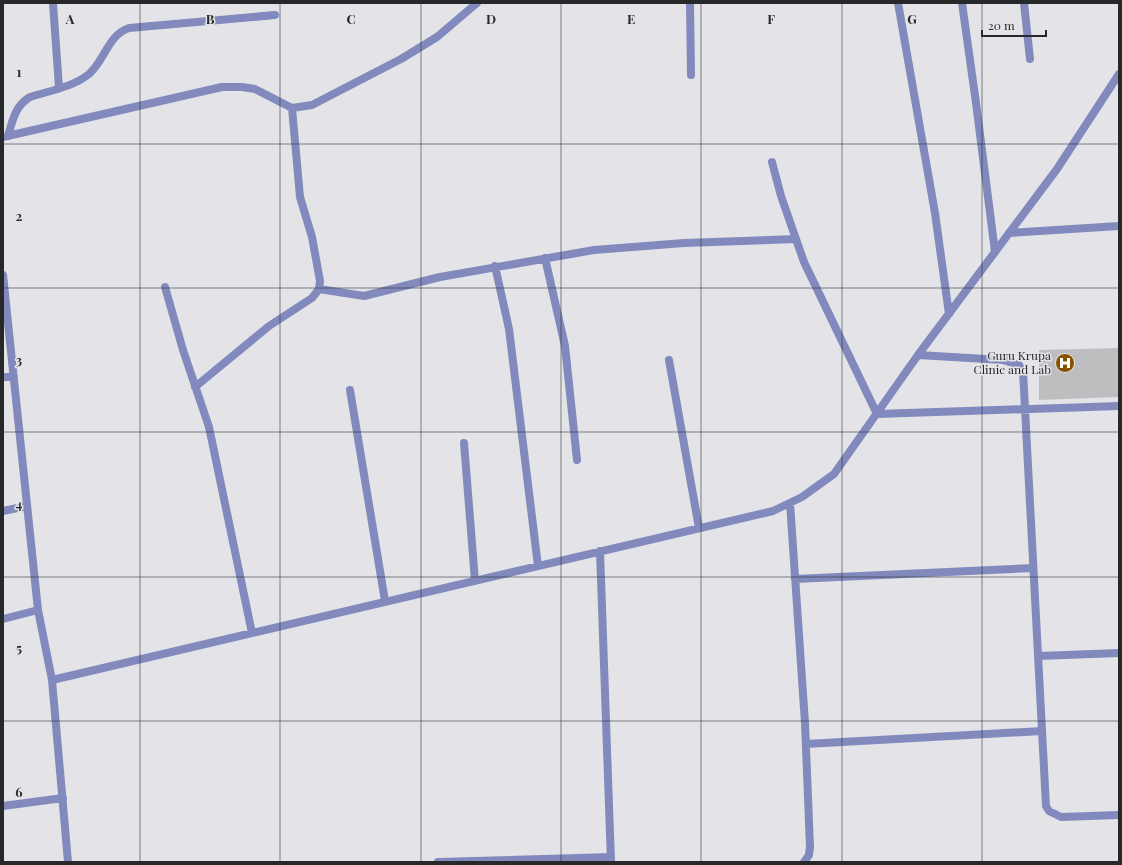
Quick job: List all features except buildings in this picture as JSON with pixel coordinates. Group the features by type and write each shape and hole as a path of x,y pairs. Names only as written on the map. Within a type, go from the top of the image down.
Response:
{"street":[{"path":"53,3 59,88"},
{"path":"6,136 222,87 242,87 255,90 292,108 302,108 322,101 401,59 437,37 477,3"},
{"path":"690,3 691,74"},
{"path":"898,3 935,213 949,314"},
{"path":"962,3 995,252"},
{"path":"1024,3 1030,59"},
{"path":"6,136 17,108 23,101 30,97 74,83 89,74 116,36 123,30 275,15"},
{"path":"52,680 773,511 802,497 834,474 918,355 1057,168 1119,74"},
{"path":"195,388 269,326 312,298 319,289 320,281 312,236 300,197 292,108"},
{"path":"772,162 804,262 877,414"},
{"path":"1009,233 1119,226"},
{"path":"319,289 364,296 373,295 440,277 495,266 594,250 684,242 796,238"},
{"path":"545,258 565,346 577,460"},
{"path":"495,266 509,329 538,566"},
{"path":"3,275 38,610 52,680 68,862"},
{"path":"165,287 195,388 209,427 252,633"},
{"path":"918,355 1012,362 1019,365 1023,371 1039,656 1045,801 1049,811 1060,817 1119,816"},
{"path":"669,360 700,528"},
{"path":"3,377 14,377"},
{"path":"350,390 385,602"},
{"path":"877,414 1119,406"},
{"path":"464,443 475,581"},
{"path":"790,503 806,744 810,847 809,855 804,862"},
{"path":"3,511 27,506"},
{"path":"438,862 611,860 600,551"},
{"path":"795,579 1033,568"},
{"path":"3,619 38,610"},
{"path":"1039,656 1119,653"},
{"path":"806,744 1042,731"},
{"path":"3,806 63,798"}],"place":[{"name":"Guru Krupa Clinic and Lab","path":"1065,363"}]}
